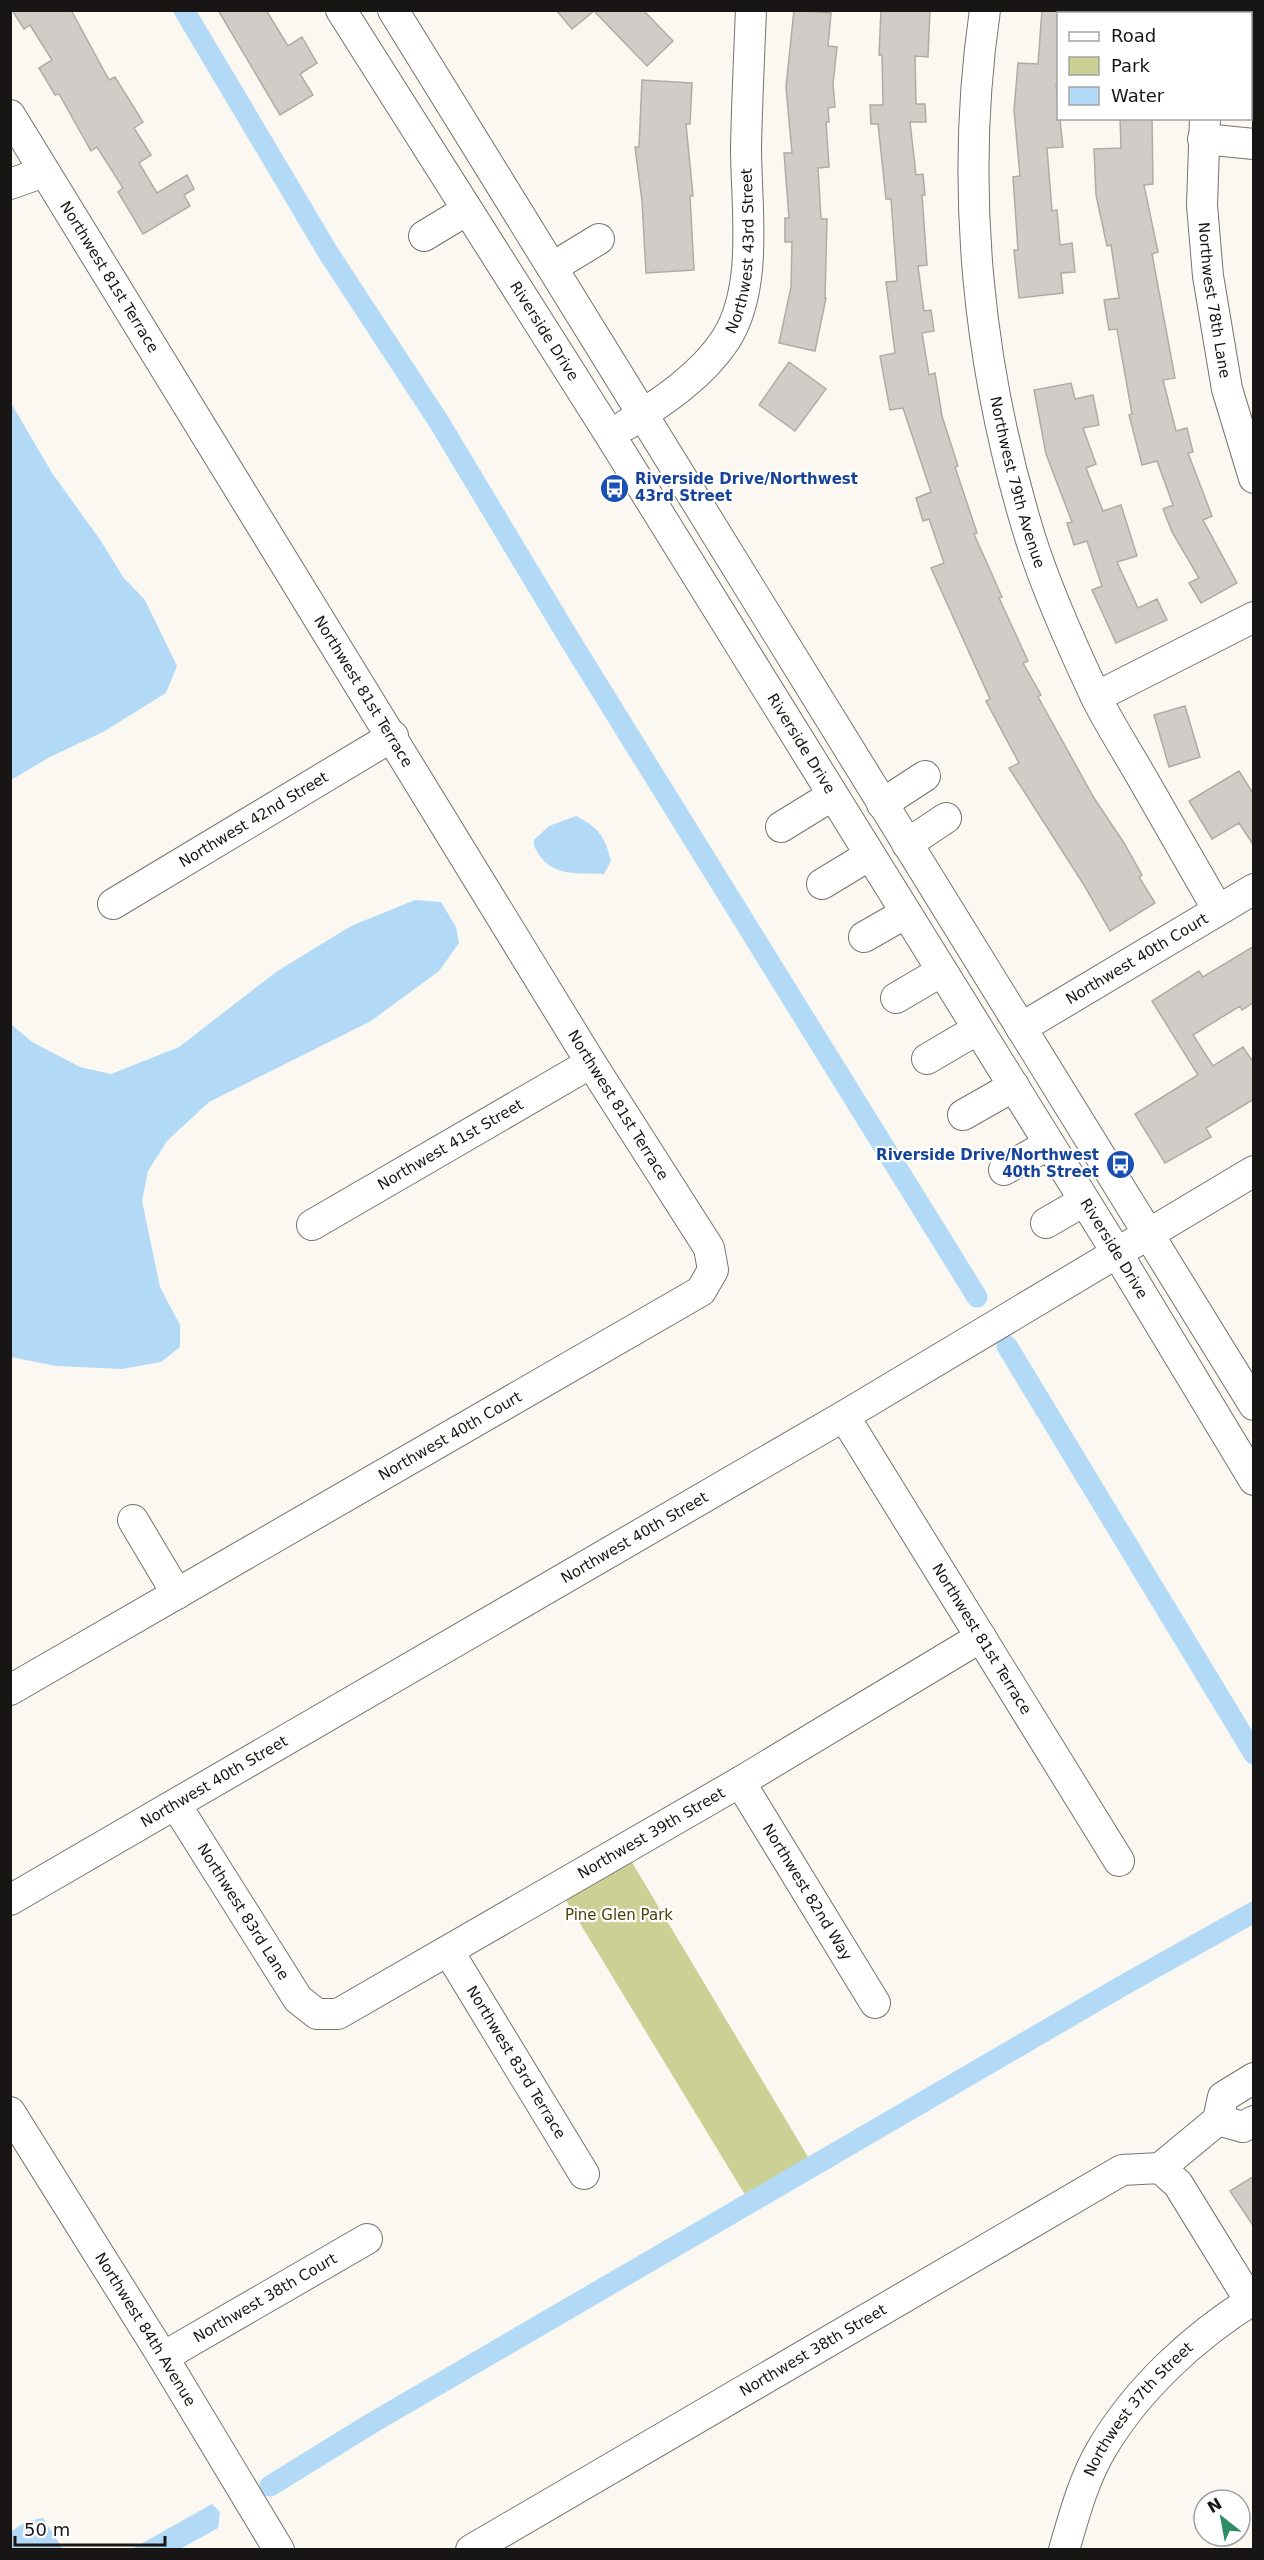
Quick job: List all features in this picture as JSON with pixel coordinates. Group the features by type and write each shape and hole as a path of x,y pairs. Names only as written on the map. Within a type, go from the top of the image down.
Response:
{"street":[{"name":"Riverside Drive","path":"341,10 610,435 1117,1253 1254,1480"},
{"path":"393,10 1147,1235 1254,1404"},
{"name":"Northwest 43rd Street","path":"610,435 693,378 726,339 743,297 749,255 746,147 751,10"},
{"name":"Northwest 79th Avenue","path":"985,10 977,65 974,237 986,335 1005,443 1031,540 1058,613 1096,697 1218,910"},
{"name":"Northwest 81st Terrace","path":"10,115 393,736 591,1063 710,1248 713,1270"},
{"path":"1204,129 1254,144"},
{"name":"Northwest 78th Lane","path":"1204,129 1202,205 1208,276 1227,389 1254,478"},
{"path":"10,184 44,172"},
{"path":"424,236 467,210"},
{"path":"553,267 599,239"},
{"path":"1096,697 1254,617"},
{"name":"Northwest 42nd Street","path":"113,904 393,736"},
{"path":"882,804 925,776"},
{"path":"781,827 833,795"},
{"path":"907,844 946,818"},
{"path":"822,884 870,855"},
{"name":"Northwest 40th Court","path":"1021,1028 1254,889"},
{"path":"864,937 906,913"},
{"path":"896,998 942,971"},
{"path":"927,1059 978,1029"},
{"name":"Northwest 41st Street","path":"312,1225 591,1063"},
{"path":"963,1115 1014,1086"},
{"path":"1005,1170 1049,1144"},
{"name":"Northwest 40th Street","path":"10,1900 844,1416 1254,1171"},
{"path":"1046,1223 1084,1201"},
{"name":"Northwest 40th Court","path":"10,1690 701,1291 713,1270"},
{"name":"Northwest 81st Terrace","path":"844,1416 1119,1861"},
{"path":"133,1520 177,1594"},
{"name":"Northwest 39th Street","path":"317,2014 338,2014 449,1952 740,1782 981,1637"},
{"name":"Northwest 82nd Way","path":"740,1782 875,2003"},
{"name":"Northwest 83rd Lane","path":"176,1805 298,1999 317,2014"},
{"name":"Northwest 83rd Terrace","path":"449,1952 584,2174"},
{"path":"1252,2300 1178,2184 1160,2168 1218,2120 1223,2097 1254,2079"},
{"name":"Northwest 84th Avenue","path":"10,2112 163,2357 279,2550"},
{"path":"1218,2120 1243,2127 1254,2121"},
{"name":"Northwest 38th Street","path":"471,2550 1122,2170 1160,2168"},
{"name":"Northwest 38th Court","path":"163,2357 367,2239"},
{"name":"Northwest 37th Street","path":"1064,2550 1080,2498 1101,2451 1135,2402 1183,2351 1252,2300"}],"green space":[{"name":"Pine Glen Park","path":"630,1859 811,2162 747,2198 564,1897"}],"water":[{"path":"11,403 52,473 101,541 123,577 145,600 177,666 166,693 103,732 50,757 11,780"},
{"path":"576,816 596,829 606,845 611,861 604,874 558,870 544,861 535,848 534,840 549,826"},
{"path":"415,900 441,902 456,927 459,943 439,971 371,1021 209,1102 167,1141 148,1171 142,1201 160,1287 180,1325 180,1347 161,1362 122,1369 56,1366 11,1357 11,1024 32,1042 80,1067 111,1074 179,1047 276,972 351,926"},
{"path":"212,2504 220,2512 218,2528 180,2549 132,2549"},
{"path":"43,2518 63,2549 11,2549 11,2532 26,2523"}],"building":[{"path":"12,10 71,10 109,80 115,77 143,122 134,128 151,155 139,163 157,193 187,175 194,189 184,195 190,206 143,234 118,192 123,188 97,147 91,151 59,94 55,95 39,68 52,60 30,25 24,29"},
{"path":"218,10 266,10 288,46 302,37 317,63 300,74 313,95 280,115"},
{"path":"556,10 643,10 673,41 647,66 594,11 572,29"},
{"path":"794,10 831,13 828,46 837,47 833,84 835,107 828,108 829,122 826,122 829,167 818,168 821,219 827,219 826,298 815,351 779,343 791,287 792,242 785,242 785,218 789,218 784,153 792,153 786,87"},
{"path":"881,10 930,10 928,57 915,56 916,104 925,104 926,122 910,122 916,175 923,174 925,195 922,195 927,265 918,266 924,311 931,310 934,331 922,333 929,375 935,373 942,416 958,466 955,467 977,533 974,534 1002,597 999,598 1028,661 1023,663 1041,695 1038,697 1094,798 1124,843 1142,875 1139,877 1155,903 1110,931 1084,885 1009,768 1019,763 986,701 990,699 931,568 944,563 929,519 923,521 916,498 931,492 903,408 890,410 880,356 895,353 886,282 897,281 891,199 886,199 878,124 871,124 870,105 883,105 882,55 879,55"},
{"path":"1042,10 1059,10 1057,12 1057,120 1060,120 1063,147 1047,148 1052,211 1057,210 1060,245 1072,243 1075,272 1061,273 1063,293 1019,298 1014,250 1018,250 1013,177 1020,176 1014,110 1018,63 1038,64"},
{"path":"642,80 692,83 690,124 686,124 693,196 690,196 694,270 646,273 642,201 635,147 639,147"},
{"path":"1120,120 1152,120 1153,184 1144,185 1158,252 1152,254 1175,378 1163,380 1176,431 1187,428 1193,452 1188,453 1212,516 1203,520 1237,583 1201,603 1189,583 1199,578 1172,532 1163,509 1173,505 1157,461 1142,465 1129,415 1132,414 1117,329 1109,330 1104,300 1119,298 1111,245 1107,246 1096,195 1094,149 1121,148"},
{"path":"789,362 826,389 795,431 759,405"},
{"path":"1071,383 1075,399 1093,395 1099,425 1083,428 1096,464 1086,468 1103,511 1121,505 1137,556 1117,562 1138,608 1157,599 1167,620 1116,643 1092,590 1102,586 1087,541 1074,545 1067,523 1072,522 1046,454 1034,390"},
{"path":"1185,706 1200,757 1169,767 1154,715"},
{"path":"1239,771 1254,795 1254,846 1239,823 1212,839 1189,801"},
{"path":"1254,946 1254,1002 1242,1010 1240,1006 1193,1035 1213,1066 1243,1047 1254,1063 1254,1099 1206,1128 1211,1137 1165,1163 1135,1114 1198,1075 1152,1001 1199,971 1203,977"},
{"path":"1254,2176 1254,2227 1230,2191"}],"waterway":[{"path":"184,10 329,254 439,422 570,640 977,1297"},
{"path":"1007,1346 1254,1754"},
{"path":"270,2486 372,2423 1122,1986 1254,1912"}],"place":[{"name":"Riverside Drive/Northwest 43rd Street","path":"614,488"},
{"name":"Riverside Drive/Northwest 40th Street","path":"1120,1164"}]}
